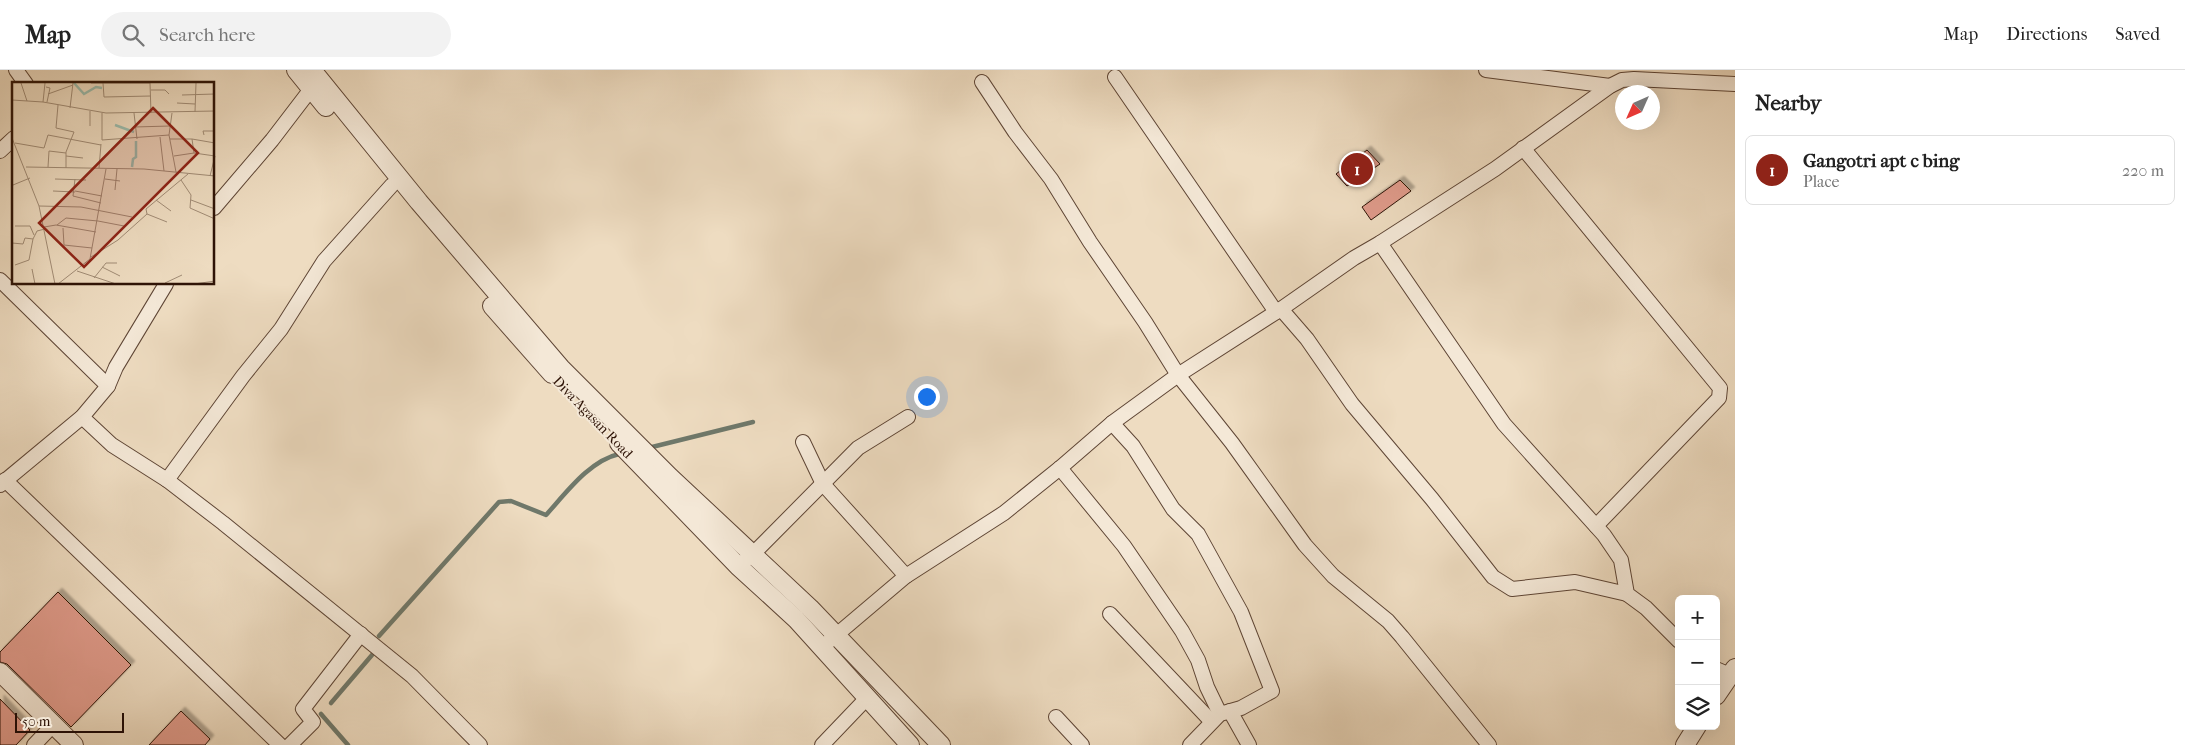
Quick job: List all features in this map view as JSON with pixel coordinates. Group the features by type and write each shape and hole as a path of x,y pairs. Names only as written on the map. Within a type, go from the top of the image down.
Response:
{"street":[{"path":"16,70 25,82"},
{"name":"Diva Agasan Road","path":"296,70 529,350 738,566 796,619 866,699 910,745"},
{"path":"312,70 419,202 561,368 670,478 753,554 836,635 941,745"},
{"path":"1486,70 1610,86"},
{"path":"1115,77 1278,310 1307,339 1352,404 1432,499 1493,577 1512,589 1576,582 1627,594 1646,608 1678,640"},
{"path":"821,648 906,576 1004,513 1060,468 1112,422 1178,375 1523,148 1610,86 1622,80 1634,79 1735,84"},
{"path":"982,82 1015,132 1051,179 1090,242 1145,322 1178,375 1232,443 1305,545 1333,576 1388,621 1471,726 1489,745"},
{"path":"215,207 272,140 311,89"},
{"path":"0,151 12,140"},
{"path":"1523,148 1720,388 1719,398 1596,526"},
{"path":"167,480 243,376 281,329 324,261 392,185"},
{"path":"1380,243 1504,424 1596,526 1621,560 1627,594"},
{"path":"0,280 108,386"},
{"path":"165,285 116,367 108,386 82,418 3,482 280,745"},
{"path":"738,566 753,554 858,448 908,417"},
{"path":"82,418 112,445 167,480 361,634 412,676 480,745"},
{"path":"1112,422 1133,446 1173,509 1198,534 1241,612 1272,691 1221,716 1190,745"},
{"path":"803,442 823,484 906,576"},
{"path":"1060,468 1124,546 1182,631 1198,660 1207,687 1221,716"},
{"path":"1110,614 1221,716 1249,745"},
{"path":"290,745 313,722 303,709 361,634"},
{"path":"1720,687 1727,671"},
{"path":"0,672 74,745"},
{"path":"822,745 866,699"},
{"path":"1056,717 1082,745"},
{"path":"34,745 53,724"},
{"path":"1685,745 1694,730"}],"building":[{"path":"1367,150 1380,164 1347,186 1336,174"},
{"path":"1400,180 1411,191 1371,220 1362,207"},
{"path":"58,592 131,665 71,727 7,664 0,662 0,652"},
{"path":"0,699 30,730 16,745 0,745"},
{"path":"181,711 210,739 205,745 149,745"}],"waterway":[{"path":"648,448 753,422"},
{"path":"379,636 499,502 511,501 546,515 588,471 598,463 619,454"},
{"path":"331,703 372,655"},
{"path":"321,714 348,745"}],"place":[{"name":"Gangotri apt c bing","path":"1357,169"}]}
